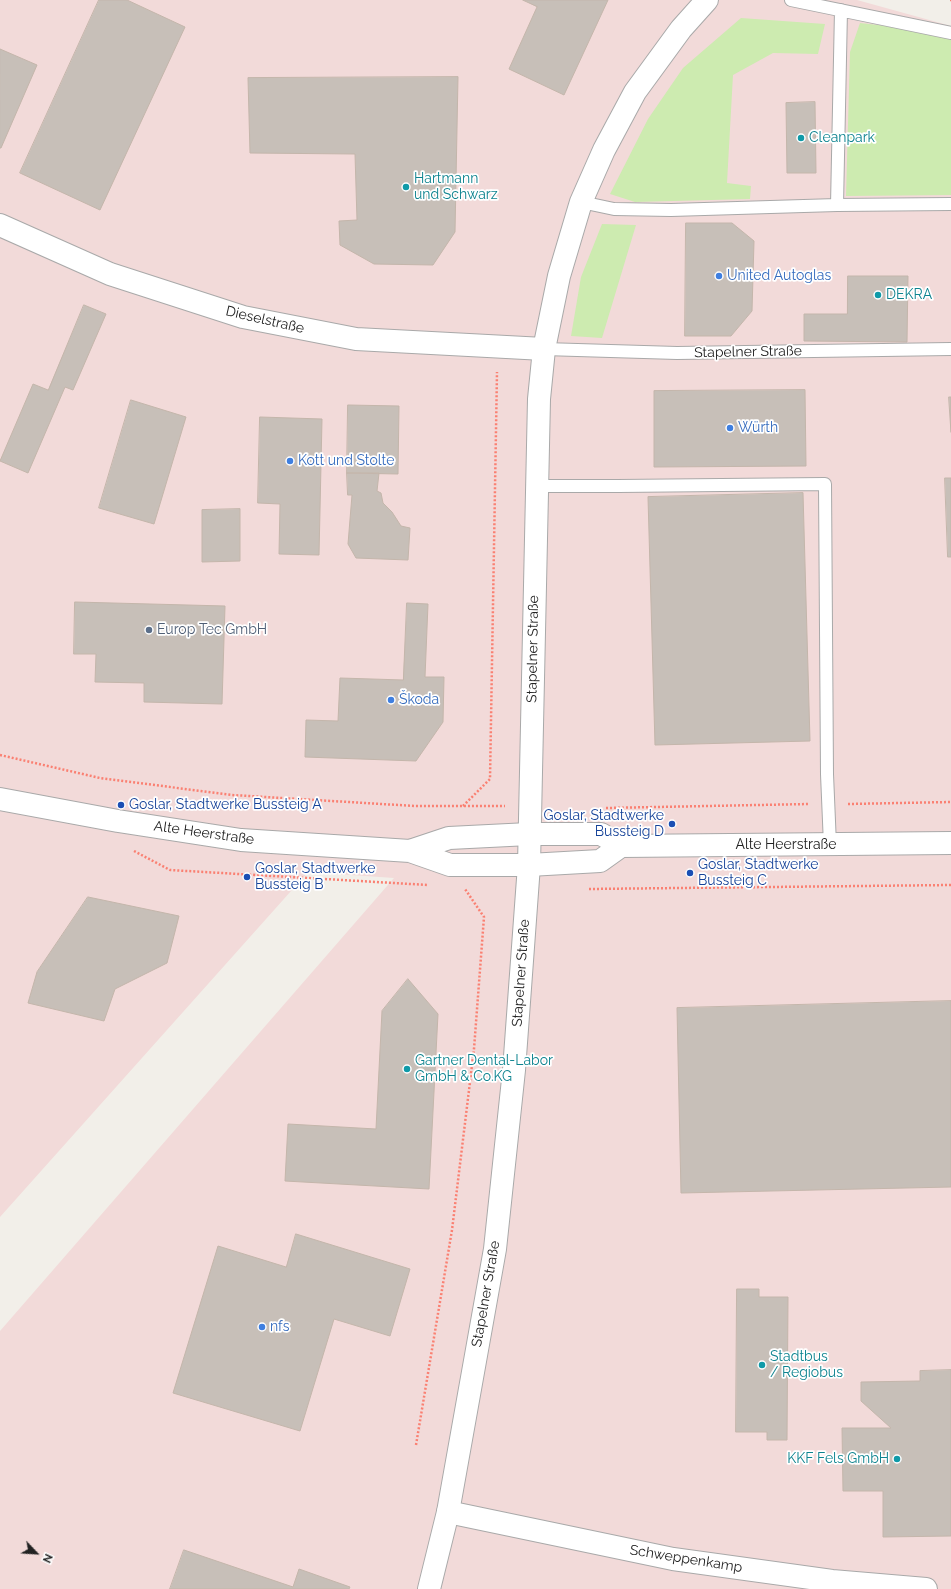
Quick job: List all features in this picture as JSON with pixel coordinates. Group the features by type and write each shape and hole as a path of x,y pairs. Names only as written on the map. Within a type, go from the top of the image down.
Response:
{"street":[{"name":"Stapelner Straße","path":"429,1589 448,1512 495,1248 514,1070 529,865 539,399 544,349 559,276 581,202 604,150 635,92 681,29 707,0"},
{"name":"Dieselstraße","path":"0,225 110,274 243,317 356,339 544,349"},
{"name":"Alte Heerstraße","path":"0,799 118,821 241,840 410,851 450,865 529,865 600,861 621,846"},
{"name":"Alte Heerstraße","path":"410,851 449,838 529,834 601,834 621,846 951,843"},
{"name":"Schweppenkamp","path":"448,1512 673,1559 832,1581 926,1589"}],"lane":[{"path":"791,0 951,33"},
{"path":"837,205 841,10"},
{"path":"581,202 614,209 671,210 837,205 951,204"},
{"name":"Stapelner Straße","path":"544,349 677,353 951,349"},
{"path":"537,486 825,484 828,804 830,845"}],"path":[{"path":"463,806 490,779 497,346"},
{"path":"0,755 100,778 232,795 415,806 530,806"},
{"path":"604,808 951,802"},
{"path":"416,1445 452,1230 474,1049 484,917 464,887"}],"shaded area":[{"path":"0,0 857,0 951,26 951,1589 0,1589 0,1331 394,878 308,872 0,1217"}],"green space":[{"path":"741,18 825,24 818,54 773,53 733,75 727,183 751,186 750,199 635,202 610,194 648,119 683,68"},
{"path":"860,23 951,33 951,195 846,196 850,52"},
{"path":"602,224 636,225 602,338 571,336 581,277"}],"building":[{"path":"99,0 127,0 185,27 100,210 20,173"},
{"path":"523,0 608,0 564,95 509,69 537,7"},
{"path":"0,49 37,65 1,148 0,148"},
{"name":"Hartmann und Schwarz","path":"458,77 455,232 433,265 374,264 340,245 339,221 357,220 355,154 250,153 248,78"},
{"name":"Cleanpark","path":"815,102 816,173 787,173 786,103"},
{"name":"United Autoglas","path":"686,223 732,223 754,241 752,311 731,336 685,336"},
{"name":"DEKRA","path":"848,276 908,276 907,342 804,341 804,314 847,314"},
{"path":"84,305 106,314 73,390 65,387 28,473 0,461 33,384 48,390"},
{"path":"805,390 806,466 654,467 654,391"},
{"path":"949,397 951,397 951,432"},
{"path":"131,400 186,417 154,524 99,508"},
{"path":"348,405 399,406 398,474 347,473"},
{"name":"Kott und Stolte","path":"260,417 322,419 319,555 279,554 280,504 258,503"},
{"path":"347,473 379,473 377,491 381,493 383,503 392,512 401,526 410,528 408,560 356,558 348,544 352,495 348,495"},
{"path":"945,478 951,478 951,557 948,557"},
{"path":"803,493 810,741 655,745 648,497"},
{"path":"240,509 240,561 202,562 202,510"},
{"name":"Europ Tec GmbH","path":"75,602 225,606 222,704 144,702 144,683 95,682 96,654 74,654"},
{"name":"Škoda","path":"407,603 428,604 425,677 444,677 443,722 416,761 305,757 306,720 338,721 340,678 403,680"},
{"path":"88,897 179,916 167,963 115,989 104,1021 28,1003 37,972"},
{"name":"Gartner Dental-Labor GmbH & Co.KG","path":"408,979 438,1014 429,1189 285,1181 288,1124 376,1129 382,1011"},
{"path":"951,1001 951,1187 681,1193 677,1008"},
{"name":"nfs","path":"296,1234 410,1269 390,1336 334,1319 300,1431 173,1393 218,1246 286,1267"},
{"name":"Stadtbus / Regiobus","path":"737,1289 759,1289 759,1297 788,1297 787,1440 767,1440 767,1432 736,1432"},
{"name":"KKF Fels GmbH","path":"951,1370 951,1536 883,1537 883,1491 843,1491 842,1428 891,1428 861,1401 861,1382 920,1381 920,1371"},
{"path":"184,1550 293,1587 299,1569 350,1587 349,1589 170,1589"}],"place":[{"name":"Cleanpark","path":"801,138"},
{"name":"Hartmann und Schwarz","path":"406,187"},
{"name":"United Autoglas","path":"719,276"},
{"name":"DEKRA","path":"878,295"},
{"name":"Würth","path":"730,428"},
{"name":"Kott und Stolte","path":"290,461"},
{"name":"Europ Tec GmbH","path":"149,630"},
{"name":"Škoda","path":"391,700"},
{"name":"Goslar, Stadtwerke Bussteig A","path":"121,805"},
{"name":"Goslar, Stadtwerke Bussteig D","path":"672,824"},
{"name":"Goslar, Stadtwerke Bussteig C","path":"690,873"},
{"name":"Goslar, Stadtwerke Bussteig B","path":"247,877"},
{"name":"Gartner Dental-Labor GmbH & Co.KG","path":"407,1069"},
{"name":"nfs","path":"262,1327"},
{"name":"Stadtbus / Regiobus","path":"762,1365"},
{"name":"KKF Fels GmbH","path":"897,1459"}]}
